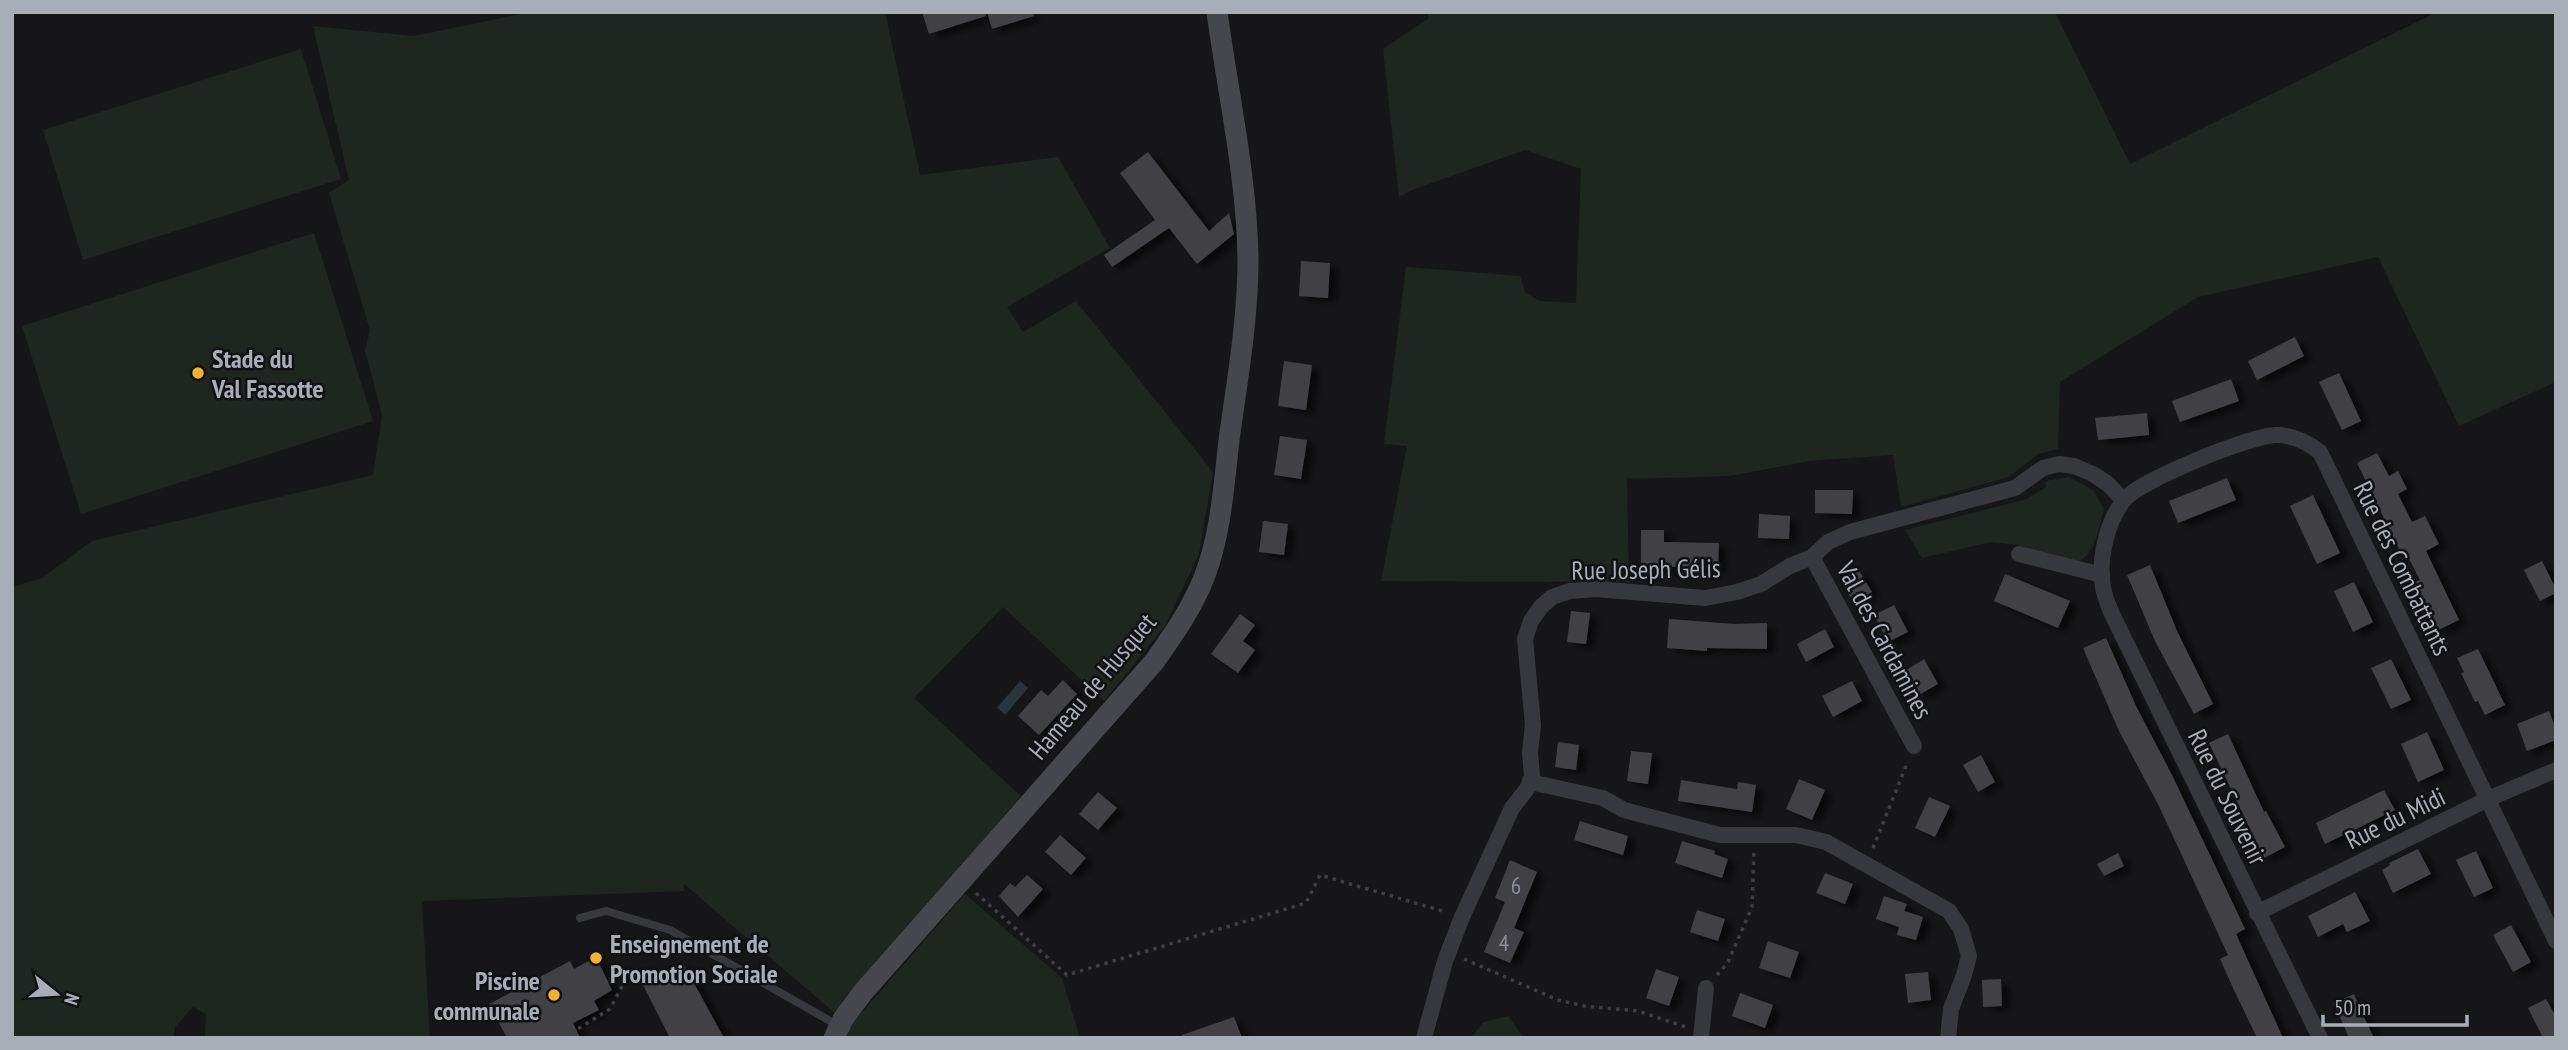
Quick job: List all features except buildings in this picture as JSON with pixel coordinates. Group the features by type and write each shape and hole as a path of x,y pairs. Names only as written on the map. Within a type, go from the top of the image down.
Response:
{"street":[{"name":"Hameau de Husquet","path":"837,1032 864,991 1154,662 1184,618 1205,575 1217,532 1224,481 1247,294 1248,258 1242,183 1217,12"},
{"name":"Rue des Combattants","path":"2123,500 2145,483 2262,437 2276,435 2304,440 2320,452 2556,941"},
{"name":"Rue Joseph Gélis","path":"1530,782 1533,724 1525,639 1531,621 1552,597 1570,591 1595,589 1705,598 1761,584 1812,556 1828,542 1850,532 2015,488 2043,468 2059,464 2074,466 2093,474 2108,484 2123,500"},
{"path":"2019,554 2102,575 2105,545 2123,500"},
{"name":"Val des Cardamines","path":"1812,556 1914,746"},
{"name":"Rue du Souvenir","path":"2102,575 2103,588 2111,612 2320,1038"},
{"name":"Rue du Midi","path":"2257,913 2488,799 2556,770"},
{"path":"1424,1038 1448,953 1462,916 1512,808 1530,782 1604,798 1625,810 1720,835 1797,835 1826,842 1949,911 1967,942 1969,956 1951,1009 1948,1038"},
{"path":"1701,1035 1706,989"}],"lane":[{"path":"580,918 606,911 670,930 837,1032"}],"path":[{"path":"1867,865 1914,746"},
{"path":"1706,989 1728,962 1752,907 1754,836"},
{"path":"963,881 1067,975 1306,903 1320,875 1462,916"},
{"path":"1448,953 1558,1000 1584,1006 1638,1011 1701,1035"},
{"path":"571,1033 611,1009 628,975"}],"shaded area":[{"path":"530,12 885,12 920,175 1058,157 1110,248 1007,307 1023,332 1076,301 1213,472 1199,554 1165,626 1104,701 1003,607 914,698 1021,796 836,1014 684,884 684,891 422,901 430,1038 205,1038 206,1014 193,1007 175,1027 173,1038 12,1038 12,587 42,578 92,541 373,475 382,415 365,351 370,330 329,193 349,180 313,26 414,36"},
{"path":"1426,12 2055,12 2130,164 2437,12 2556,12 2556,382 2459,426 2378,257 2198,297 2060,382 2058,449 2038,454 2009,477 1901,507 1893,455 1809,461 1730,476 1627,479 1629,582 1381,581 1407,446 1384,444 1406,267 1520,276 1525,292 1540,301 1576,303 1581,169 1525,150 1399,197 1383,49 1429,18"},
{"path":"301,49 341,179 83,260 43,130"},
{"name":"Stade du Val Fassotte","path":"314,233 373,421 81,514 22,326"},
{"path":"2069,477 2093,490 2104,509 2093,546 2078,562 2017,545 1991,542 1922,558 1905,530 2027,499 2046,487 2045,481"},
{"path":"1020,681 1028,688 1005,715 997,708"},
{"path":"965,894 1062,978 1080,1038 845,1038 850,1026"},
{"path":"1509,1016 1523,1038 1471,1038 1483,1022"}],"place":[{"name":"Stade du Val Fassotte","path":"198,373"},
{"name":"Enseignement de Promotion Sociale","path":"596,958"},
{"name":"Piscine communale","path":"554,995"}]}
